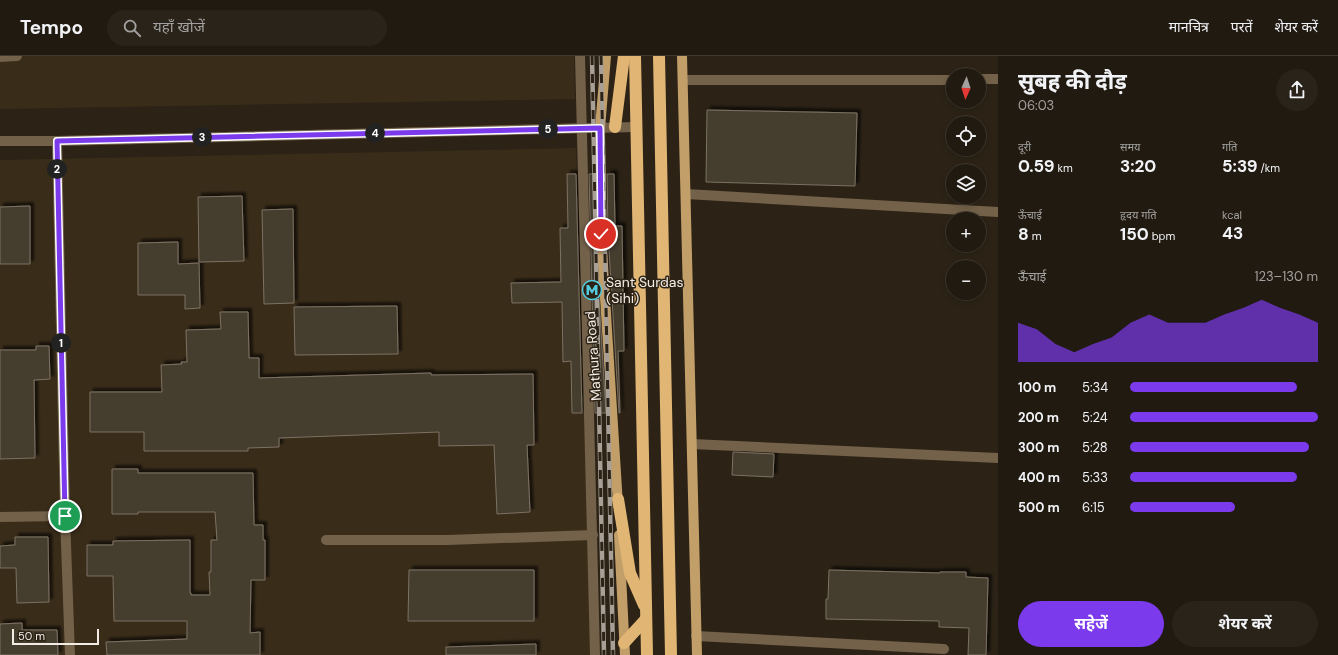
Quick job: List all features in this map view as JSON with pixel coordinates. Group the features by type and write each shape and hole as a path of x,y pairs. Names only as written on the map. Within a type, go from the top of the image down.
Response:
{"highway":[{"path":"615,128 624,56"},
{"path":"635,56 647,655"},
{"path":"658,56 671,655"},
{"path":"618,499 630,573 646,615"},
{"path":"624,649 646,615"}],"main road":[{"name":"Mathura Road","path":"606,56 600,128 601,234 618,499 624,649"},
{"path":"682,56 697,655"}],"street":[{"path":"0,57 17,56"},
{"path":"580,56 595,655"},
{"path":"986,79 998,79"},
{"path":"683,80 946,80"},
{"path":"0,141 57,141 636,127"},
{"path":"57,141 65,516 70,655"},
{"path":"686,194 998,212"},
{"path":"692,444 998,458"},
{"path":"0,517 65,516"},
{"path":"326,540 447,540 593,535"},
{"path":"696,636 944,649"}],"shaded area":[{"path":"0,56 574,56 575,99 0,109"},
{"path":"576,148 592,655 0,655 0,160"}],"building":[{"path":"707,110 857,113 855,186 706,182"},
{"path":"567,174 576,174 582,413 572,413 571,361 563,362 562,302 512,303 511,283 561,282 560,228 568,228"},
{"path":"589,174 594,174 595,234 606,413 595,413"},
{"path":"607,174 614,174 615,226 622,226 624,351 618,351 620,413 608,234"},
{"path":"242,196 244,261 199,262 198,197"},
{"path":"30,206 30,264 0,264 0,207"},
{"path":"293,209 294,303 264,304 262,210"},
{"path":"178,242 178,264 199,263 200,308 185,309 185,295 138,295 138,243"},
{"path":"397,306 398,354 295,355 294,307"},
{"path":"220,312 248,312 249,358 259,358 259,378 431,373 431,375 533,374 534,445 527,445 530,512 497,514 494,445 439,446 439,432 279,438 279,447 248,448 248,451 144,451 144,432 90,432 90,392 162,392 161,365 182,364 181,362 187,362 186,330 221,329"},
{"path":"36,346 49,346 50,379 34,380 35,458 0,459 0,350 36,350"},
{"path":"733,452 774,454 773,477 732,475"},
{"path":"112,469 138,469 138,473 253,473 254,525 263,525 263,540 265,540 265,580 251,580 250,633 260,632 260,655 107,655 106,642 187,639 187,621 114,621 113,576 87,576 87,545 113,545 113,541 190,540 190,593 191,595 210,595 209,572 211,572 211,540 217,540 215,512 138,512 138,514 112,514"},
{"path":"15,537 48,537 49,602 17,603 16,568 0,568 0,546 15,545"},
{"path":"409,570 534,570 534,621 408,621"},
{"path":"829,570 940,573 966,572 966,577 988,578 986,655 968,655 969,628 939,627 939,621 826,619 826,599 828,599"},
{"path":"22,623 22,630 57,630 58,655 0,655 0,624"},
{"path":"536,644 536,655 446,655 446,647"}],"railway":[{"path":"592,56 604,655"},
{"path":"601,56 613,655"}],"place":[{"name":"Sant Surdas (Sihi)","path":"592,290"}],"route":[{"path":"65,516 57,141 600,128 601,234"}]}
